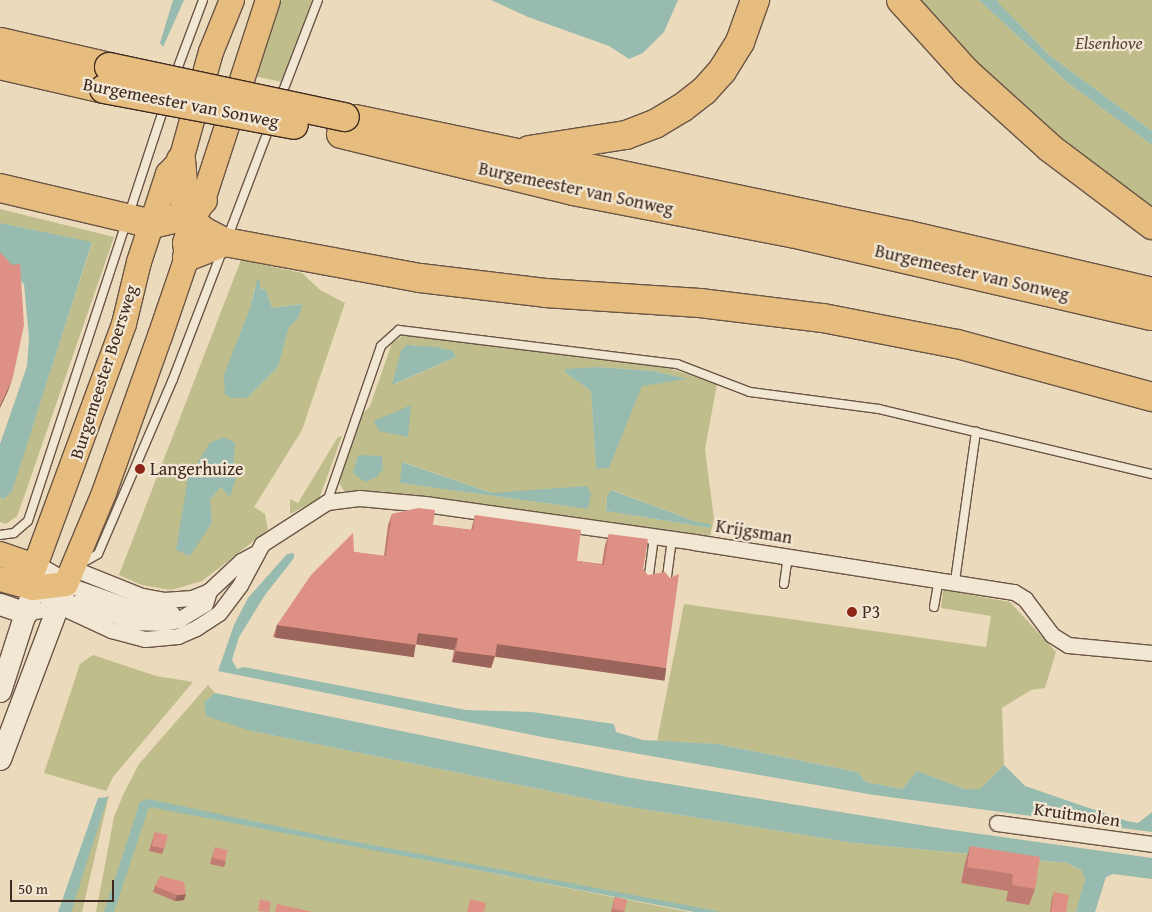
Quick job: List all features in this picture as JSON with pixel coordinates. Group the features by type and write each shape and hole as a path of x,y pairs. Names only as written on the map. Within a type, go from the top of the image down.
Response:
{"highway":[{"path":"513,153 626,135 654,124 682,108 704,91 722,71 740,42 755,0"},
{"path":"901,0 960,66 1008,110 1099,188 1152,226"},
{"name":"Burgemeester van Sonweg","path":"0,42 107,78"},
{"name":"Burgemeester van Sonweg","path":"0,64 107,78 343,126 513,153 917,237 1152,292"},
{"name":"Burgemeester van Sonweg","path":"343,126 573,191 792,233 1152,316"},
{"path":"181,160 193,213 225,242 420,278 545,293 700,303 823,318 957,344 1152,397"},
{"path":"0,188 140,221 193,213"},
{"path":"184,265 225,242"}],"main road":[{"name":"Burgemeester Boersweg","path":"34,577 124,324 139,262 140,221 168,174 181,160 210,52 232,0"},
{"path":"0,579 69,576 106,485 184,265 184,243 193,213 268,0"},
{"path":"1,547 34,577"}],"street":[{"name":"Krijgsman","path":"34,577 57,605 127,636 163,630 190,630 219,613 240,585 254,554 262,544 327,502 359,498 406,502 672,539 955,581 1014,592 1025,598 1052,635 1068,645 1152,654"},
{"name":"Krijgsman","path":"69,576 142,596 177,599 192,598 209,591 241,561 254,554"},
{"path":"0,759 69,576 142,611 187,613"},
{"name":"Burgemeester Boersweg","path":"0,691 26,613 34,577"},
{"name":"Krijgsman","path":"163,630 187,613 205,604 209,591"},
{"path":"0,604 26,613 57,605"},
{"name":"Kruitmolen","path":"997,823 1152,844"}],"lane":[{"name":"Burgemeester Boersweg","path":"1,547 14,533 22,529 31,513 140,221 203,0"},
{"path":"69,576 98,554 173,378 318,0"},
{"path":"327,502 381,346 399,330 677,364 750,392 879,409 1152,474"},
{"path":"955,581 976,431"},
{"path":"648,582 654,537"},
{"path":"666,584 672,539"},
{"path":"784,584 788,556"},
{"path":"934,607 939,579"},
{"path":"177,599 194,621 190,630"}],"green space":[{"path":"282,0 312,0 282,82 249,75 263,37"},
{"path":"915,0 979,0 1068,83 1152,145 1152,207 1106,177 1033,119 977,67"},
{"name":"Elsenhove","path":"996,0 1152,0 1152,131 1049,55"},
{"path":"0,209 114,237 17,516 6,524 0,522 0,498 4,499 26,446 92,243 0,223"},
{"path":"241,260 302,273 320,290 345,303 302,430 254,507 265,514 268,530 202,581 171,590 142,585 119,575","holes":["255,286 266,290 272,308 301,304 299,317 289,326 278,367 247,398 250,308","234,462 233,469 237,471 230,496 221,487 210,500"]},
{"path":"407,333 662,366 717,384 705,449 714,519 710,536 406,497 381,491 344,491 338,481 360,417 370,406 392,343","holes":["414,345 452,351 456,357 393,385","597,367 654,371 686,379 642,385 596,468 591,391 566,373","403,462 492,493 588,509 401,483","612,490 710,528 606,511 607,496"]},
{"path":"342,436 319,499 290,514 290,499 298,503 338,437"},
{"path":"943,590 1010,602 1056,652 1045,688 1031,690 1002,708 1004,765 980,789 965,789 917,771 902,789 866,782 858,772 718,744 657,741 684,604 986,647 991,616 941,608"},
{"path":"93,655 156,676 193,682 113,777 106,791 44,773 80,664"},
{"path":"208,685 215,693 204,702 251,731 623,806 854,843 1067,863 1081,870 1085,879 1083,891 1076,912 709,912 405,856 689,912 96,912 114,817 123,795 139,764"},
{"path":"109,795 82,912 66,912 104,799"}],"water":[{"path":"173,0 184,0 163,47 160,43"},
{"path":"491,0 678,0 664,32 643,53 629,59 609,46 528,17"},
{"path":"979,0 996,0 1049,55 1152,131 1152,145 1068,83"},
{"path":"0,223 92,242 12,491 4,499 0,498 0,444 27,366 29,338 24,284 0,264"},
{"path":"257,280 260,281 260,288 266,290 272,308 302,304 299,317 289,327 278,367 247,398 232,398 225,395 224,375 250,308"},
{"path":"406,345 436,347 453,351 456,357 392,385 401,351"},
{"path":"597,367 654,371 687,379 642,386 609,468 596,469 591,391 566,373 565,369"},
{"path":"411,405 408,437 379,431 374,421"},
{"path":"224,437 235,443 233,469 238,471 230,497 221,487 210,500 212,523 190,556 176,550 188,478 210,443"},
{"path":"358,455 382,456 383,469 377,477 365,482 353,473"},
{"path":"402,462 492,493 587,486 591,493 588,509 400,483"},
{"path":"611,490 697,522 711,524 710,528 606,511 607,496"},
{"path":"294,553 294,558 265,595 239,637 232,660 237,669 244,667 466,710 532,712 614,724 616,732 643,740 718,744 858,772 866,782 902,789 917,771 965,789 980,789 1004,765 1025,786 1127,821 1138,823 1152,812 1152,832 874,795 542,737 218,671 234,625 248,598 287,554"},
{"path":"215,693 626,777 945,829 1152,858 1152,879 1113,874 1106,877 1095,912 1076,912 1085,879 1081,870 1067,863 854,843 623,806 251,731 206,716 204,702"},
{"path":"108,797 71,912 58,912 98,798"},
{"path":"148,799 315,834 722,912 694,912 149,807 114,912 104,912 140,802"}],"building":[{"path":"0,252 12,265 20,264 24,325 13,377 0,405"},
{"path":"418,508 435,510 433,525 473,530 475,515 581,530 577,561 604,565 609,534 648,539 643,569 648,575 665,572 670,578 679,574 666,668 497,644 495,656 456,651 458,638 418,633 416,645 277,625 311,575 353,533 354,552 386,556 392,514"},
{"path":"155,832 168,835 165,849 152,846"},
{"path":"970,846 1040,857 1035,889 1012,885 1013,874 967,867"},
{"path":"215,847 228,850 225,861 213,858"},
{"path":"161,876 184,882 186,894 177,895 155,886"},
{"path":"1054,892 1069,895 1066,912 1051,912"},
{"path":"615,897 627,900 624,911 613,909"},
{"path":"260,899 271,902 269,912 258,911"},
{"path":"470,899 486,903 484,912 467,912"},
{"path":"277,904 313,912 275,912"}],"place":[{"name":"Langerhuize","path":"140,469"},
{"name":"P3","path":"852,612"}]}
